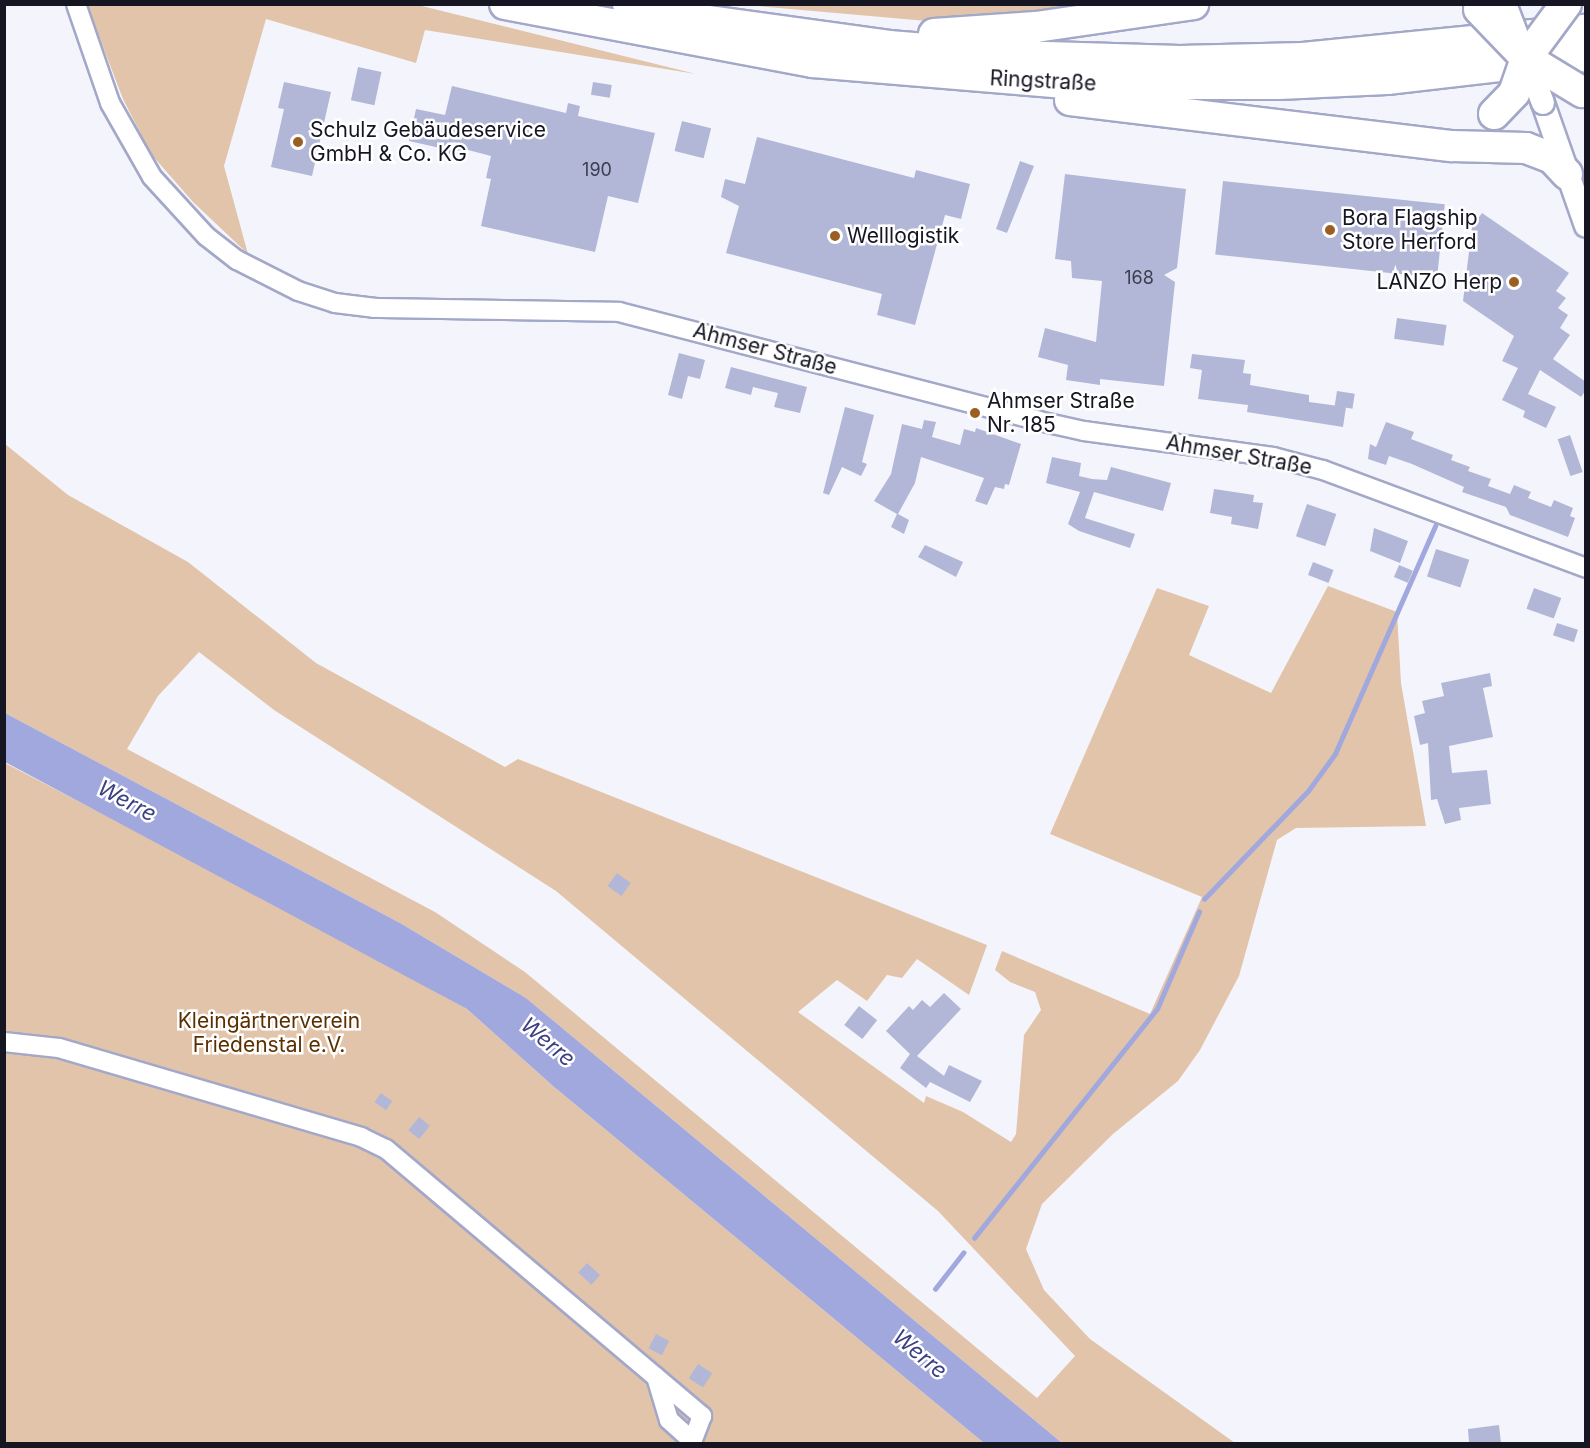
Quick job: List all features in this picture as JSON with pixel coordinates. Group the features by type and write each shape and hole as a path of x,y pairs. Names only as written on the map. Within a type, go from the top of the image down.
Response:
{"highway":[{"name":"Ringstraße","path":"505,4 802,61 946,76 1077,84 1278,84 1387,79 1586,56"},
{"name":"Ringstraße","path":"628,4 788,33 1014,56 1180,61 1303,58 1586,30"},
{"path":"788,33 834,27 943,34 1036,27 1192,4"},
{"path":"1433,141 1468,130 1494,114 1514,93 1526,58 1566,4"},
{"path":"1485,6 1526,58 1584,92"},
{"path":"946,76 964,89 1433,141 1452,146 1526,148 1552,158 1567,174"}],"street":[{"name":"Ahmser Straße","path":"76,4 110,104 127,140 152,177 206,236 237,260 298,291 335,303 374,308 619,312 1084,431 1273,457 1313,468 1586,568"},
{"path":"1526,58 1586,226"},
{"path":"4,1042 59,1048 361,1137 386,1149 655,1374 702,1416 692,1442 669,1420 655,1374"}],"green space":[{"path":"87,5 418,5 696,74 425,30 416,63 266,19 224,166 248,254 193,202 151,154 123,99"},
{"path":"746,5 1105,5 938,22"},
{"path":"5,444 68,495 188,562 316,663 505,767 518,759 987,945 969,995 917,959 902,978 887,975 867,1001 837,980 798,1012 924,1103 926,1096 963,1112 1011,1142 1016,1134 1024,1035 1041,1010 1035,992 1010,982 995,970 1002,951 1150,1014 1202,897 1050,834 1157,588 1209,606 1189,655 1271,693 1328,586 1397,612 1401,683 1426,826 1296,828 1277,840 1239,976 1200,1050 1178,1081 1113,1134 1042,1204 1026,1249 1044,1290 1090,1339 1235,1443 1062,1443 526,998 400,923 5,713","holes":["199,652 274,710 556,891 938,1211 1075,1356 1037,1398 525,972 435,912 127,749 158,696"]},
{"name":"Kleingärtnerverein Friedenstal e.V.","path":"5,763 289,911 467,1009 553,1086 984,1443 5,1444"}],"water":[{"name":"Werre","path":"5,713 400,923 526,998 1062,1443 984,1443 553,1086 467,1009 5,762"}],"building":[{"path":"358,67 381,72 374,105 351,100"},
{"name":"Schulz Gebäudeservice GmbH & Co. KG","path":"284,82 331,92 312,176 271,167 284,109 278,108"},
{"path":"593,82 612,85 610,98 591,95"},
{"path":"452,86 566,113 568,103 580,106 578,116 655,133 638,203 608,196 595,252 481,226 491,179 486,178 491,156 468,150 464,162 448,158 449,150 409,141 416,109 445,115"},
{"path":"682,121 711,128 704,158 675,151"},
{"name":"Welllogistik","path":"757,137 914,178 916,170 970,184 961,219 945,215 915,325 877,315 882,294 726,253 739,206 721,197 725,179 745,184"},
{"path":"1020,161 1034,166 1007,233 996,229"},
{"path":"1065,174 1186,189 1177,268 1164,275 1175,282 1164,386 1100,379 1100,385 1066,380 1068,365 1038,357 1045,328 1096,342 1102,281 1072,278 1071,261 1055,259"},
{"name":"Bora Flagship Store Herford","path":"1223,181 1445,204 1437,278 1215,255"},
{"name":"LANZO Herp","path":"1482,213 1569,273 1556,291 1566,298 1558,308 1568,315 1560,328 1570,335 1553,359 1586,382 1586,390 1581,397 1540,370 1528,394 1556,407 1546,428 1523,417 1525,411 1502,400 1518,368 1502,361 1514,336 1463,301 1472,227"},
{"path":"1397,318 1447,325 1444,346 1394,339"},
{"path":"679,353 705,360 700,379 688,376 682,399 668,395"},
{"path":"1192,354 1245,360 1243,373 1251,374 1250,385 1309,395 1309,402 1346,407 1343,427 1247,412 1248,405 1198,399 1202,370 1190,368"},
{"path":"731,367 807,387 800,413 774,407 778,393 753,387 751,395 725,388"},
{"path":"1337,391 1355,394 1352,409 1335,406"},
{"path":"845,407 874,415 862,462 867,464 861,476 842,467 829,495 823,493"},
{"path":"924,420 936,422 932,437 960,445 964,429 975,432 976,428 1021,444 1009,485 1005,484 1004,489 995,487 987,505 975,501 984,478 921,457 915,483 898,514 909,520 904,534 891,527 897,514 874,501 891,474 902,424 922,429"},
{"path":"1386,422 1414,432 1411,439 1453,455 1451,460 1470,467 1468,471 1491,479 1488,486 1510,494 1514,485 1531,492 1528,498 1551,507 1554,500 1573,508 1570,516 1575,518 1568,537 1510,515 1506,507 1462,492 1464,487 1412,464 1389,456 1386,465 1368,459 1370,444 1376,447"},
{"path":"1570,435 1583,472 1570,476 1558,439"},
{"path":"1052,457 1081,463 1079,476 1092,479 1107,480 1111,467 1171,483 1163,511 1094,492 1085,518 1135,534 1130,548 1079,531 1068,524 1080,492 1046,483"},
{"path":"1214,489 1254,495 1253,502 1263,503 1258,529 1231,524 1232,517 1210,513"},
{"path":"1307,504 1336,514 1325,546 1296,536"},
{"path":"1374,528 1408,541 1400,563 1370,551"},
{"path":"925,545 963,562 956,577 918,557"},
{"path":"1436,549 1469,560 1460,587 1427,577"},
{"path":"1313,562 1334,570 1329,583 1308,575"},
{"path":"1399,565 1413,571 1408,583 1394,577"},
{"path":"1534,588 1561,598 1554,619 1526,609"},
{"path":"1557,623 1578,630 1574,642 1553,635"},
{"path":"1490,673 1492,686 1483,688 1493,737 1449,746 1452,773 1487,770 1491,804 1459,808 1461,820 1445,824 1437,799 1431,800 1428,743 1420,745 1414,716 1425,713 1422,701 1444,696 1441,683"},
{"path":"617,873 631,883 621,896 608,886"},
{"path":"944,993 961,1009 917,1056 944,1076 949,1065 982,1081 970,1102 930,1082 926,1088 900,1068 910,1054 886,1031 909,1006 913,1010 922,1000 930,1007"},
{"path":"859,1006 877,1020 862,1039 844,1025"},
{"path":"381,1093 392,1101 386,1110 375,1102"},
{"path":"419,1117 430,1126 419,1139 408,1130"},
{"path":"587,1263 600,1275 591,1285 578,1273"},
{"path":"656,1334 669,1341 662,1355 648,1348"},
{"path":"698,1364 712,1373 703,1388 689,1378"},
{"path":"1499,1425 1501,1443 1469,1443 1468,1429"}],"waterway":[{"path":"1204,899 1308,791 1335,754 1435,526"},
{"path":"974,1238 1157,1009 1199,912"},
{"path":"935,1289 963,1253"}],"place":[{"name":"Schulz Gebäudeservice GmbH & Co. KG","path":"298,142"},
{"name":"Bora Flagship Store Herford","path":"1330,230"},
{"name":"Welllogistik","path":"835,236"},
{"name":"LANZO Herp","path":"1514,282"},
{"name":"Ahmser Straße Nr. 185","path":"975,413"}]}
